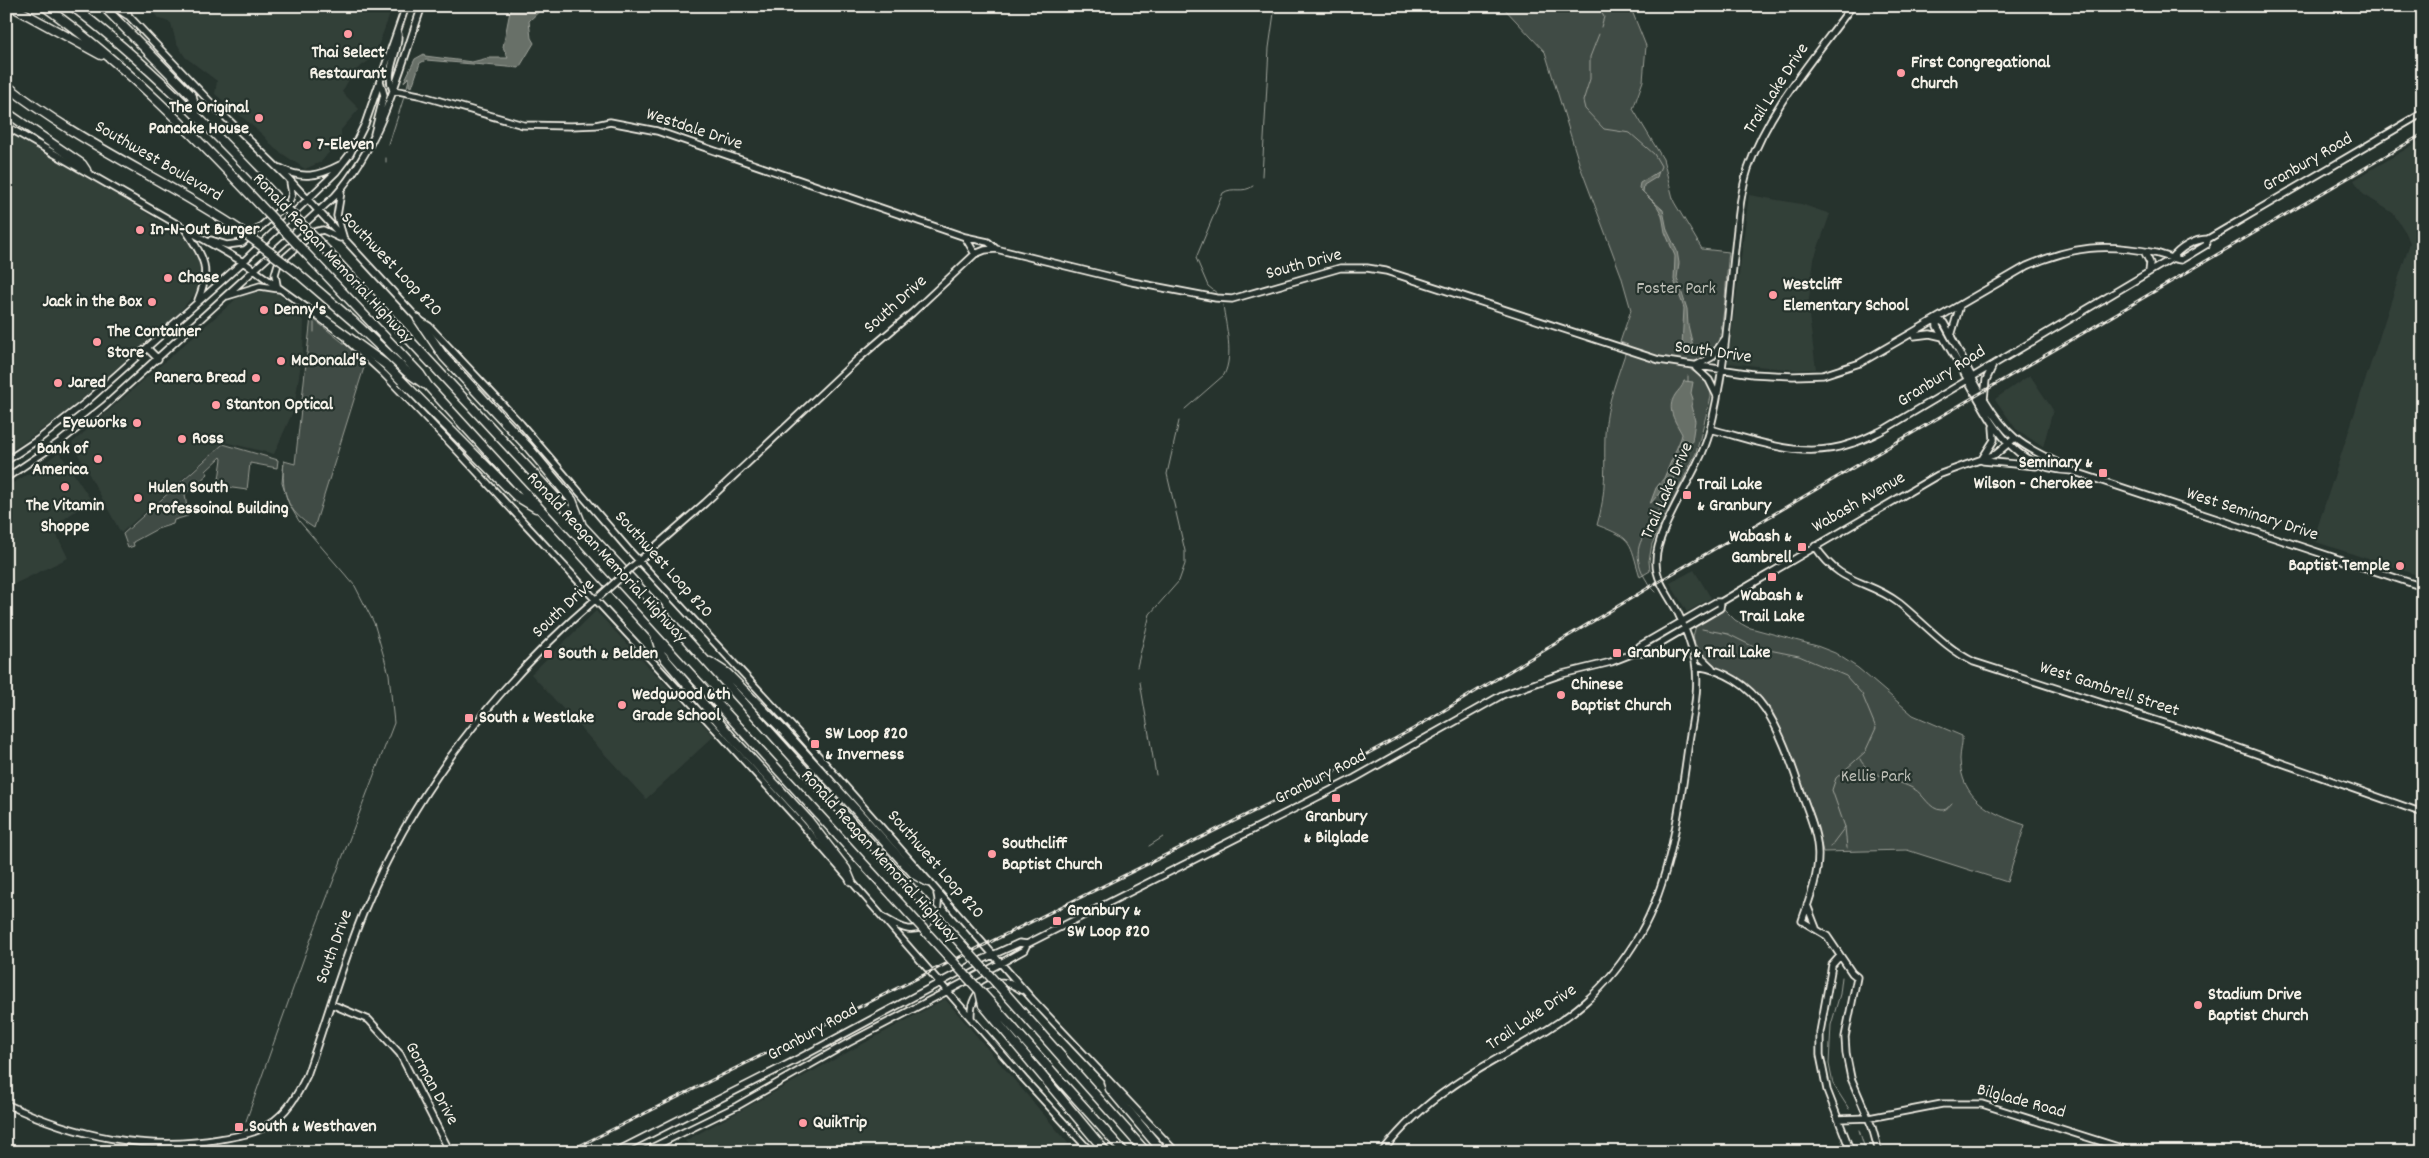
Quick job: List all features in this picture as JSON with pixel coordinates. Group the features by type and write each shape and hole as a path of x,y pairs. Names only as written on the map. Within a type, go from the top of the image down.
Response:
{"highway":[{"path":"11,6 113,61"},
{"name":"Ronald Reagan Memorial Highway","path":"44,6 113,61 189,131 420,374 428,386 979,990 986,1003"},
{"name":"Ronald Reagan Memorial Highway","path":"72,6 115,39 195,112 327,250 910,887 1146,1152"},
{"path":"103,6 192,96 195,112"},
{"path":"115,6 127,14"},
{"name":"Southwest Boulevard","path":"6,85 40,111 181,193 243,232 353,320 407,372 428,386"},
{"path":"6,92 40,111"},
{"path":"6,112 82,164 86,170"},
{"path":"315,313 385,364 516,496 542,511"},
{"path":"418,319 444,357 528,447 572,500 582,527"},
{"path":"654,633 661,654 735,740 808,820 846,869 851,881"},
{"path":"700,656 727,673 783,730 915,874 928,882"},
{"path":"986,1003 1106,1152"},
{"path":"986,1003 1124,1152"},
{"path":"1108,1082 1110,1090 1163,1152"}],"main road":[{"name":"Southwest Loop 820","path":"120,6 212,104 289,179 418,319 429,326 472,371 534,439 639,561 884,828 937,893 994,954 1032,999 1108,1082 1124,1096 1176,1152"},
{"path":"6,461 73,413 147,348 243,262 344,163 362,132 406,6"},
{"path":"6,478 78,428 158,359 319,212 342,188 374,141 422,6"},
{"name":"Trail Lake Drive","path":"1382,1152 1404,1128 1450,1088 1520,1046 1583,1004 1622,960 1640,934 1653,907 1675,833 1696,693 1696,666 1692,648 1683,622 1659,578 1656,555 1660,539 1699,461 1710,429 1721,369 1742,195 1755,151 1776,111 1852,6"},
{"path":"394,83 390,72 398,43 397,31"},
{"path":"380,85 394,83 407,92"},
{"name":"Westdale Drive","path":"394,83 403,93 407,92 523,125 596,125 610,122 657,131 965,237 988,242 996,249"},
{"path":"374,141 384,97 380,85"},
{"name":"Granbury Road","path":"1710,429 1774,448 1808,452 1853,444 1885,430 1996,361 2171,259 2177,252 2200,239 2208,239 2423,114"},
{"path":"6,126 200,236 243,262 296,300"},
{"path":"273,164 291,174 302,176 322,174 344,163"},
{"path":"200,236 227,245 238,245 246,241 288,202 292,194 289,179"},
{"path":"342,188 337,216 344,240"},
{"path":"184,227 202,254 206,265 205,284 196,303"},
{"path":"278,286 275,274 278,264 314,232 323,230 344,240"},
{"path":"965,237 975,254"},
{"name":"South Drive","path":"6,1104 51,1123 113,1140 187,1144 249,1133 274,1121 295,1099 307,1075 364,910 402,833 438,774 476,722 512,680 597,598 705,503 858,359 912,313 975,254 985,250 996,249 1132,282 1216,298 1232,299 1340,268 1367,268 1386,271 1659,360 1694,366 1793,376 1823,375 1860,363 1910,337 1936,319 2027,266 2066,251 2089,247 2112,247 2155,253 2171,259"},
{"path":"2145,253 2150,263 2149,272"},
{"path":"225,296 260,286 279,289 315,313 384,374 597,598 1091,1152"},
{"path":"1951,336 1960,306"},
{"name":"West Seminary Drive","path":"1936,319 1944,323 1992,422 2008,446 2022,456 2045,467 2057,471 2072,471"},
{"name":"West Seminary Drive","path":"1936,319 1937,326 1943,337 1984,399 2015,438 2031,450 2058,462 2072,471 2423,587"},
{"path":"1910,337 1930,334 1943,337"},
{"path":"1717,396 1709,380 1694,366 1712,357 1725,338"},
{"path":"147,348 158,359"},
{"path":"1984,399 1986,380 1996,361"},
{"path":"1992,422 1994,440 1981,460 2045,467"},
{"name":"Wabash Avenue","path":"1683,622 1716,602 1721,602 1938,475 1996,454 2008,446 2015,438"},
{"name":"West Gambrell Street","path":"1815,546 1839,574 1898,603 1948,646 1969,660 2208,737 2423,813"},
{"name":"Wabash Avenue","path":"1686,630 1720,608 1721,602"},
{"name":"Granbury Road","path":"1634,653 1640,646 1683,622"},
{"name":"Granbury Road","path":"615,1152 786,1065 994,954 1020,943 1027,944 1355,778 1502,695 1562,674 1610,662 1634,653 1643,653 1686,630"},
{"path":"1692,648 1714,669 1752,692 1764,705 1777,727 1810,818 1817,845 1816,876 1802,921 1827,936 1857,977 1846,1037 1846,1054 1851,1078 1869,1118 1879,1152"},
{"path":"1696,666 1714,669"},
{"path":"882,917 903,928 920,928 938,911 940,903 937,893"},
{"path":"1807,905 1816,928"},
{"name":"Granbury Road","path":"643,1152 737,1106 848,1043 1001,963 1024,950 1027,944"},
{"path":"1840,956 1832,965 1819,1046 1824,1081 1851,1152"},
{"path":"971,1019 971,1009 975,997 983,988 997,981 1012,984 1032,999"},
{"name":"Gorman Drive","path":"331,1004 368,1020 400,1054 450,1152"},
{"name":"Bilglade Road","path":"1839,1119 1869,1118 1942,1104 1982,1104 2134,1152"}],"shaded area":[{"path":"147,6 393,6 374,57 353,72 342,92 359,109 341,130 341,138 321,162 305,169 274,148 264,136 215,94 217,81 185,57 176,42 171,23 158,18"},
{"path":"511,6 545,6 529,21 531,38 534,43 519,68 426,60 420,63 412,87 409,86 409,77 404,82 415,59 424,54 425,56 472,62 488,58 508,58 503,47"},
{"path":"6,130 104,186 185,238 199,255 202,268 198,290 177,315 66,413 6,454"},
{"path":"2423,139 2423,577 2313,541 2410,243 2393,213 2363,194 2354,180"},
{"path":"1659,171 1657,177 1644,185 1643,192 1639,188 1640,183"},
{"path":"1643,192 1663,210 1667,230 1677,251 1679,263 1677,278 1687,309 1688,325 1693,346 1691,351 1683,351 1684,308 1674,280 1675,256 1665,232 1662,215 1657,206"},
{"name":"Westcliff Elementary School","path":"1749,195 1801,204 1830,214 1814,259 1808,308 1816,369 1797,370 1728,363"},
{"path":"256,290 278,293 304,322 303,350 294,409 274,454 224,442 121,533 72,443 236,299"},
{"path":"2030,375 2053,410 2043,447 2016,429 1995,399"},
{"path":"1684,381 1693,382 1691,406 1695,421 1692,441 1671,483 1669,483 1664,498 1664,488 1650,504 1656,488 1664,478 1681,438 1682,434 1672,415 1671,405 1672,400"},
{"path":"59,452 91,500 53,527 68,558 6,588 6,487 35,470"},
{"path":"1694,570 1711,598 1687,612 1670,583"},
{"name":"Wedgwood 6th Grade School","path":"596,611 714,736 646,799 531,674"},
{"path":"945,999 1068,1143 1059,1152 696,1152 685,1141"}],"green space":[{"name":"Foster Park","path":"1502,6 1630,6 1646,46 1643,81 1633,109 1663,159 1674,202 1702,249 1729,252 1723,317 1718,341 1715,349 1710,354 1692,362 1691,370 1707,381 1711,391 1696,453 1652,544 1649,561 1650,571 1640,577 1631,548 1624,538 1597,525 1604,490 1606,423 1614,389 1628,345 1620,342 1631,310 1621,275 1580,166 1545,52"},
{"path":"311,317 366,361 314,528 291,508 283,482 284,461 295,464"},
{"path":"223,444 278,460 277,468 250,463 247,490 218,486 221,457 206,471 208,474 185,494 188,516 174,520 173,524 157,529 133,542 134,546 128,548 123,534"},
{"name":"Kellis Park","path":"1724,609 1735,620 1747,627 1817,646 1835,653 1858,668 1913,715 1962,736 1960,759 1962,773 1972,795 1990,810 2025,825 2007,882 1907,850 1823,852 1815,818 1782,731 1771,709 1744,683 1713,666 1695,644 1693,636 1696,626"}],"waterway":[{"path":"1262,176 1269,48 1275,6"},
{"path":"1598,6 1604,17 1601,27"},
{"path":"1599,34 1590,57 1590,79 1583,101 1585,109 1604,129 1630,133 1654,154 1661,166 1659,171"},
{"path":"407,87 409,79"},
{"path":"389,144 404,97"},
{"path":"1218,294 1208,286 1196,258 1223,193 1253,186"},
{"path":"1185,409 1224,375 1227,367 1229,350 1223,305"},
{"path":"314,323 314,332"},
{"path":"1688,376 1688,381"},
{"path":"1137,667 1150,614 1179,581 1185,564 1185,551 1167,474 1179,421"},
{"path":"246,1121 306,952 394,723 389,674 374,623 355,586 299,521 289,504 282,483 284,461"},
{"path":"1656,592 1643,575 1638,553 1642,539 1664,497"},
{"path":"1702,629 1728,634 1754,647 1799,656 1846,676 1862,694 1876,728 1865,752 1836,778 1832,790 1845,827 1847,848"},
{"path":"1140,682 1156,775"},
{"path":"1860,759 1869,770 1876,774 1918,791 1930,805 1937,809 1948,808 1952,803"},
{"path":"1830,847 1845,827"},
{"path":"1149,846 1163,837"},
{"path":"1842,977 1840,994 1831,1025 1829,1064 1833,1084 1849,1109"},
{"path":"1859,1130 1866,1152"}],"railway":[{"path":"567,1152 1337,770 1413,729 1675,572 2423,134"}],"place":[{"name":"Thai Select Restaurant","path":"348,34"},
{"name":"First Congregational Church","path":"1901,73"},
{"name":"The Original Pancake House","path":"259,118"},
{"name":"7-Eleven","path":"307,145"},
{"name":"In-N-Out Burger","path":"140,230"},
{"name":"Chase","path":"168,278"},
{"name":"Westcliff Elementary School","path":"1773,295"},
{"name":"Jack in the Box","path":"152,302"},
{"name":"Denny's","path":"264,310"},
{"name":"The Container Store","path":"97,342"},
{"name":"McDonald's","path":"281,361"},
{"name":"Panera Bread","path":"256,378"},
{"name":"Jared","path":"58,383"},
{"name":"Stanton Optical","path":"216,405"},
{"name":"Eyeworks","path":"137,423"},
{"name":"Ross","path":"182,439"},
{"name":"Bank of America","path":"98,459"},
{"name":"Seminary & Wilson - Cherokee","path":"2103,473"},
{"name":"The Vitamin Shoppe","path":"65,487"},
{"name":"Trail Lake & Granbury","path":"1687,495"},
{"name":"Hulen South Professoinal Building","path":"138,498"},
{"name":"Wabash & Gambrell","path":"1802,547"},
{"name":"Baptist Temple","path":"2400,566"},
{"name":"Wabash & Trail Lake","path":"1772,577"},
{"name":"Granbury & Trail Lake","path":"1617,653"},
{"name":"South & Belden","path":"548,654"},
{"name":"Chinese Baptist Church","path":"1561,695"},
{"name":"Wedgwood 6th Grade School","path":"622,705"},
{"name":"South & Westlake","path":"469,718"},
{"name":"SW Loop 820 & Inverness","path":"815,744"},
{"name":"Granbury & Bilglade","path":"1336,798"},
{"name":"Southcliff Baptist Church","path":"992,854"},
{"name":"Granbury & SW Loop 820","path":"1057,921"},
{"name":"Stadium Drive Baptist Church","path":"2198,1005"},
{"name":"QuikTrip","path":"803,1123"},
{"name":"South & Westhaven","path":"239,1127"}]}
